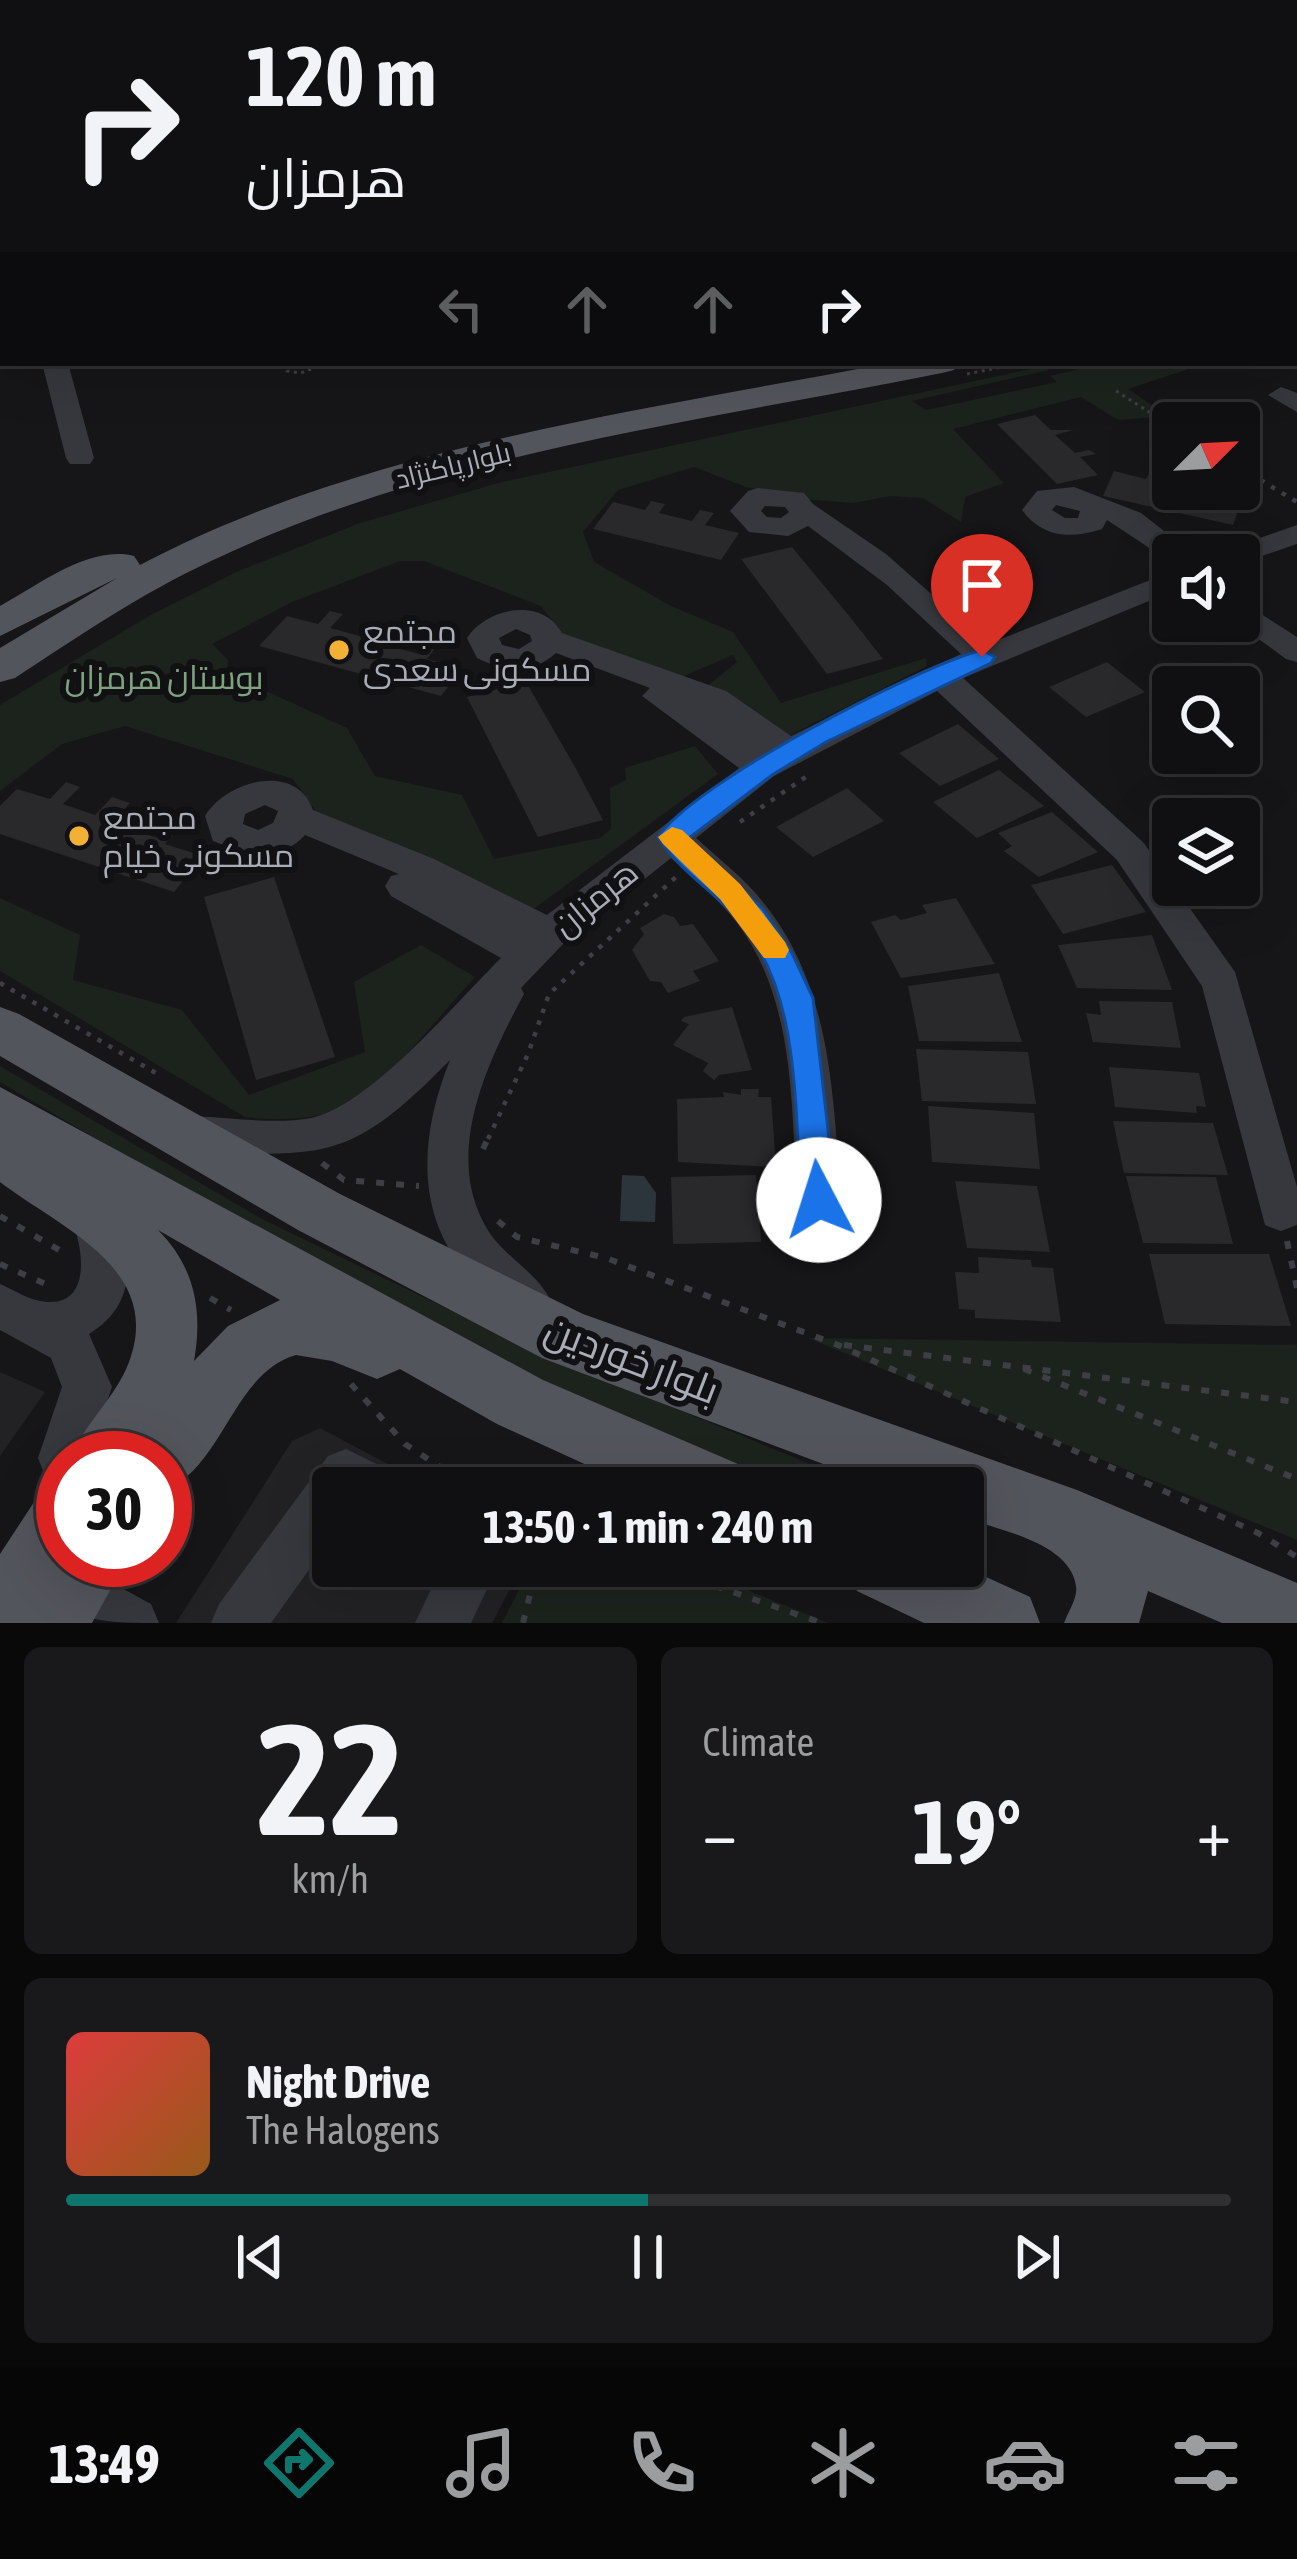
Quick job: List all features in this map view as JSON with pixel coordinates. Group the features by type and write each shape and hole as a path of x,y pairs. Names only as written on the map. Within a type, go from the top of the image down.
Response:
{"main road":[{"name":"بلوار پاکنژاد","path":"4,648 252,529 455,463 947,370"},
{"name":"بلوار پاکنژاد","path":"4,648 104,567 146,565 150,571 146,578"},
{"name":"بلوار خوردین","path":"0,1029 175,1108 319,1212 565,1337 1077,1525 1297,1619"},
{"path":"0,1111 520,1402"},
{"path":"0,1149 86,1258 145,1255 165,1282 172,1308 162,1362 120,1431"},
{"path":"183,1431 236,1360 282,1327 308,1326 520,1402 667,1467"},
{"path":"1077,1525 1110,1570 1113,1592 1100,1623"},
{"path":"927,1587 1004,1623"}],"street":[{"path":"56,366 80,458"},
{"path":"1152,534 1131,519 1094,509 1152,559"},
{"path":"800,518 893,584 960,667 1130,851 1221,983 1281,1211"},
{"path":"1260,547 1297,534"},
{"name":"هرمزان","path":"175,1108 308,1137 350,1123 384,1100 538,944 683,848 791,762 960,667 1152,586"},
{"path":"1260,625 1297,652"},
{"path":"542,647 684,696 791,762"},
{"path":"289,826 439,890 538,944"},
{"path":"683,848 752,916 782,962 798,998 819,1200"},
{"name":"هرمزان","path":"538,944 486,1028 455,1100 445,1147 447,1181 459,1223 474,1248 565,1337"},
{"path":"18,1314 67,1321 86,1258"},
{"path":"18,1314 69,1343 87,1387 72,1431"},
{"path":"36,1513 24,1538 36,1564"},
{"path":"238,1623 312,1522"},
{"path":"52,1587 132,1623"},
{"path":"442,1623 460,1587"}],"path":[{"path":"286,366 286,371 301,373 319,366"},
{"path":"947,370 989,366"},
{"path":"1116,391 1152,414"},
{"path":"1260,480 1297,502"},
{"name":"هرمزان","path":"480,1156 528,1054 549,994 683,848 721,836 791,762"},
{"path":"0,983 175,1108"},
{"path":"319,1160 344,1180 430,1186"},
{"path":"1281,1211 1297,1288"},
{"path":"0,1216 86,1258"},
{"path":"495,1218 517,1237 606,1258 838,1345 1258,1533 1297,1557"},
{"path":"0,1264 86,1258"},
{"path":"838,1345 1297,1402"},
{"path":"1016,1366 1297,1479"},
{"path":"524,1623 532,1587"},
{"path":"718,1587 822,1623"}],"shaded area":[{"path":"622,1175 644,1176 656,1193 655,1222 620,1221"},
{"path":"0,1372 45,1392 0,1456"},
{"path":"320,1428 393,1467 312,1467 312,1587 511,1587 492,1623 176,1623 292,1441"}],"green space":[{"name":"بوستان هرمزان","path":"1045,366 1049,370 912,401 926,410 1057,382 1050,376 1092,366 1198,366 1128,389 1152,405 1152,417 1118,420 1081,397 953,429 1004,483 965,497 961,522 923,498 890,496 854,503 799,499 746,487 694,467 618,490 583,532 594,562 671,606 733,632 781,703 926,658 927,666 771,745 699,693 737,662 733,655 670,682 571,645 541,606 424,561 400,561 292,602 212,644 228,660 227,673 347,728 375,776 462,795 494,859 600,838 611,829 610,788 626,780 625,768 695,746 718,774 502,932 337,841 293,779 125,726 62,744 0,791 0,705 149,616 236,572 360,523 502,482"},
{"path":"0,898 80,935 73,980 182,1010 249,1095 365,1052 354,982 421,945 475,977 403,1058 356,1100 317,1116 245,1117 0,971"},
{"path":"0,1066 262,1219 520,1344 817,1467 731,1467 556,1388 208,1205 0,1082"},
{"path":"808,1338 1297,1345 1297,1540"},
{"path":"520,1587 740,1587 828,1623 502,1623"}],"building":[{"path":"1035,415 1051,430 1073,430 1055,435 1075,453 1089,450 1096,454 1080,457 1098,475 1057,484 997,424"},
{"path":"1152,470 1152,507 1103,496 1114,471 1146,479"},
{"path":"651,501 665,504 659,513 692,521 700,510 714,513 705,525 739,533 721,560 593,529 613,502 645,510"},
{"path":"1166,510 1238,510 1233,525"},
{"path":"792,547 883,659 827,674 741,559"},
{"name":"مجتمع مسکونی سعدی","path":"330,611 343,614 330,628 360,636 372,622 390,627 377,643 419,654 430,641 439,643 427,659 462,669 441,696 259,646 287,616 318,624"},
{"path":"1107,662 1145,692 1086,717 1049,687"},
{"name":"مجتمع مسکونی سعدی","path":"526,682 603,820 538,837 467,697"},
{"path":"958,724 999,759 940,786 899,753"},
{"path":"999,770 1044,806 977,838 933,802"},
{"name":"مجتمع مسکونی خیام","path":"66,782 80,787 63,804 95,815 112,797 130,803 112,823 157,838 172,820 183,823 165,844 203,856 174,892 0,834 0,806 17,789 50,799"},
{"path":"847,788 884,821 813,857 776,827"},
{"path":"1052,812 1098,852 1039,877 1004,851 1012,846 998,833"},
{"path":"1112,865 1146,912 1063,934 1031,885"},
{"path":"274,877 335,1057 256,1080 204,897"},
{"path":"956,898 995,964 901,978 871,922 927,913 922,905"},
{"path":"664,914 680,926 693,924 719,961 693,971 700,981 668,993 661,982 650,981 632,950 644,934 640,928"},
{"path":"1152,935 1172,990 1077,988 1058,945"},
{"path":"999,973 1022,1042 919,1041 908,986"},
{"path":"1099,1001 1172,1002 1181,1048 1093,1042 1086,1013 1101,1015"},
{"path":"732,1007 752,1070 714,1080 703,1071 708,1063 673,1045 689,1024 681,1021 684,1017"},
{"path":"916,1049 1028,1052 1036,1104 922,1101"},
{"path":"1109,1067 1199,1073 1206,1107 1196,1106 1197,1113 1115,1107"},
{"path":"741,1089 759,1089 758,1097 771,1097 776,1167 678,1162 677,1099 724,1097 723,1092 741,1095"},
{"path":"928,1106 1034,1113 1040,1169 932,1162"},
{"path":"1113,1121 1213,1123 1228,1175 1124,1173"},
{"path":"756,1175 761,1242 673,1244 671,1177"},
{"path":"1126,1176 1216,1177 1233,1244 1143,1243"},
{"path":"955,1181 1037,1186 1050,1252 967,1248"},
{"path":"1149,1254 1269,1254 1291,1326 1165,1324"},
{"path":"978,1257 1031,1260 1032,1267 1053,1268 1061,1322 975,1318 975,1310 959,1309 955,1272 979,1273"}],"slow traffic":[{"path":"672,837 730,891 774,950"}],"place":[{"name":"مجتمع مسکونی سعدی","path":"339,650"},
{"name":"مجتمع مسکونی خیام","path":"79,836"}],"route":[{"path":"819,1200 806,1038 798,998 782,962 752,916 672,837 762,768 817,736 982,657"}]}
